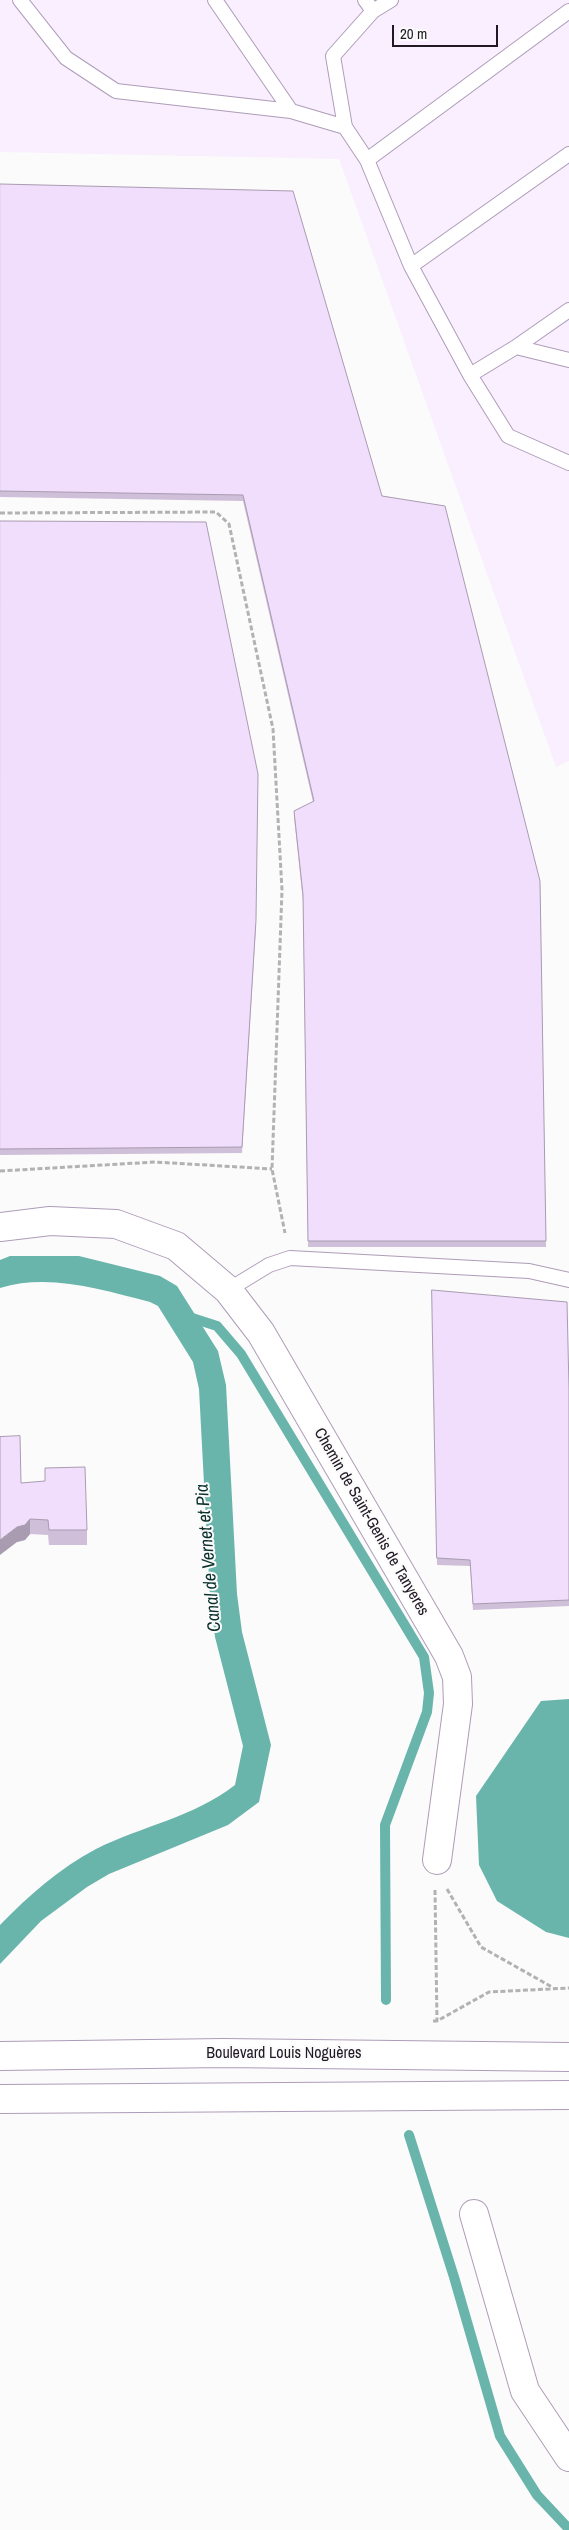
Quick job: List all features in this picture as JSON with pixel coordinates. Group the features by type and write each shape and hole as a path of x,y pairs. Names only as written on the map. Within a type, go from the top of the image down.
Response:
{"street":[{"name":"Chemin de Saint-Genis de Tanyeres","path":"0,1227 50,1221 116,1224 176,1246 228,1290 261,1333 449,1656 457,1677 458,1704 436,1865"},
{"name":"Boulevard Louis Noguères","path":"0,2056 223,2053 569,2056"},
{"path":"0,2099 569,2095"},
{"path":"474,2214 525,2391 569,2457"}],"lane":[{"path":"20,0 66,58 116,91 291,111 345,127"},
{"path":"215,0 291,111"},
{"path":"391,0 369,6 333,56 345,127 367,160 411,266 470,375 508,436 569,463"},
{"path":"367,160 569,11"},
{"path":"411,266 569,154"},
{"path":"470,375 516,347 569,310"},
{"path":"516,347 569,360"},
{"path":"228,1290 269,1264 290,1258 529,1271 569,1280"}],"path":[{"path":"0,513 216,512 230,524 273,729 282,890 272,1170 290,1258"},
{"path":"0,1171 155,1162 272,1170"},
{"path":"436,1865 481,1947 553,1988"},
{"path":"436,1865 437,2021"},
{"path":"424,2020 437,2021 489,1992 569,1988"}],"shaded area":[{"path":"0,0 569,0 569,761 556,767 339,159 0,152"}],"water":[{"name":"Canal de Vernet et Pia","path":"10,1256 79,1256 160,1276 177,1286 218,1351 226,1385 237,1594 242,1632 271,1745 259,1802 228,1825 109,1874 87,1887 41,1921 0,1964 0,1925 33,1893 57,1874 96,1849 185,1813 219,1796 235,1785 243,1746 215,1637 210,1597 199,1389 193,1362 158,1306 150,1302 95,1288 57,1283 38,1282 0,1288 0,1260"},
{"path":"569,1699 569,1938 546,1932 497,1901 479,1865 476,1796 541,1701"}],"building":[{"path":"0,184 293,191 382,496 445,506 540,881 546,1241 308,1241 303,895 294,811 314,801 243,495 0,491"},
{"path":"0,521 206,522 258,774 256,920 242,1147 0,1149"},
{"path":"432,1290 567,1302 569,1600 473,1604 470,1560 437,1558"},
{"path":"20,1436 21,1483 45,1481 45,1468 85,1467 87,1530 49,1530 48,1520 30,1519 25,1525 17,1527 0,1540 0,1437"}],"waterway":[{"path":"186,1316 217,1326 241,1354 424,1657 429,1693 427,1712 385,1825 386,2000"},
{"path":"409,2135 454,2277 500,2436 537,2495 569,2529"}]}
